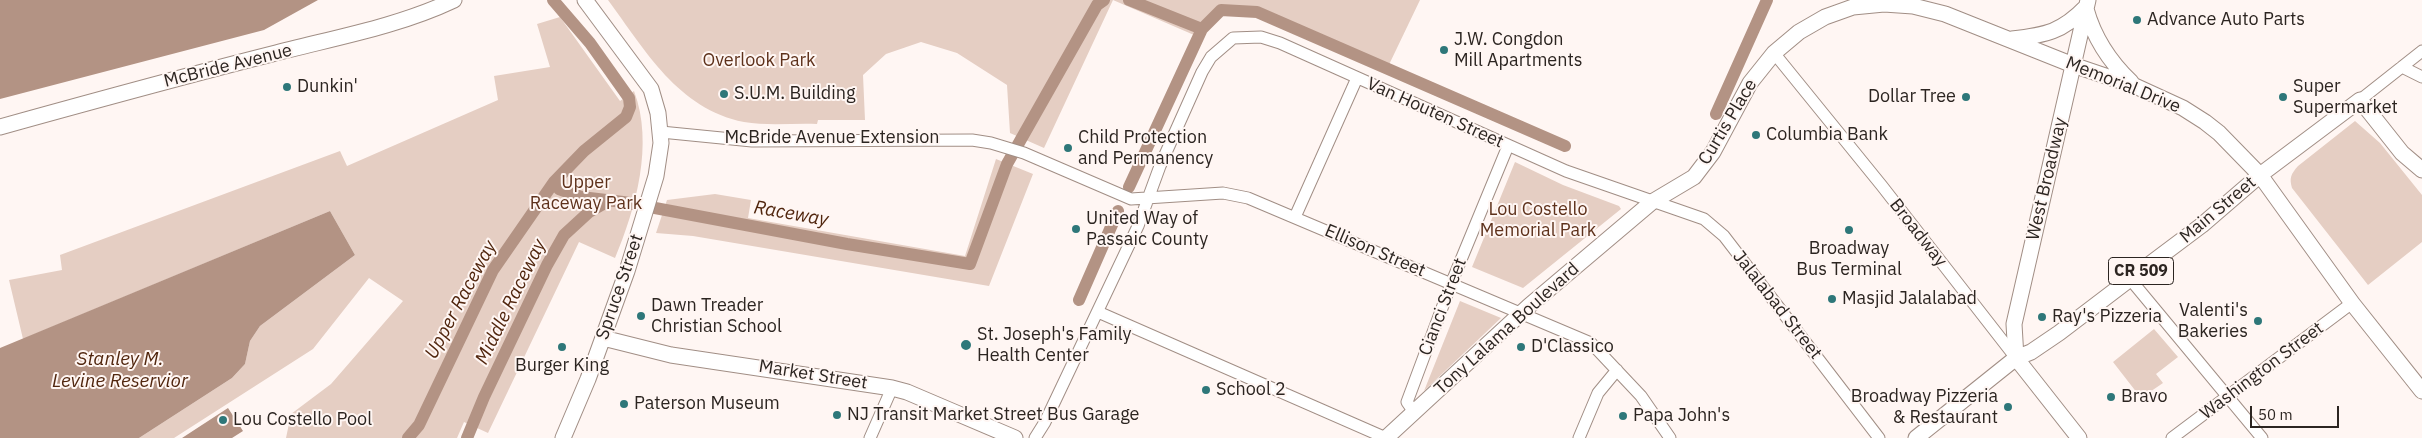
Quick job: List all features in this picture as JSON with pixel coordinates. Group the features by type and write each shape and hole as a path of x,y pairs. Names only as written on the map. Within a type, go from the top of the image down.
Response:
{"main road":[{"name":"McBride Avenue","path":"0,127 345,37 429,12 454,0"},
{"path":"586,0 651,89 661,132"},
{"name":"Memorial Drive","path":"1774,52 1799,32 1825,17 1853,7 1900,3 1939,13 2073,65 2135,86 2183,108 2219,133 2260,175 2352,303 2422,391"},
{"path":"2010,40 2051,33 2074,19 2087,4"},
{"path":"2087,4 2090,24 2106,54 2135,86"},
{"name":"West Broadway","path":"2016,358 2013,340 2014,324 2087,4"},
{"name":"Curtis Place","path":"1652,202 1694,177 1713,152 1750,83 1774,52"},
{"path":"2360,100 2402,153 2422,170"},
{"name":"Main Street","path":"1916,438 2016,358 2031,352 2045,342 2202,225 2260,175 2360,100"},
{"name":"Spruce Street","path":"563,438 603,338 644,218 656,176 661,132"},
{"name":"Tony Lalama Boulevard","path":"1386,438 1522,313 1652,202"},
{"name":"Market Street","path":"603,338 672,354 892,388 907,392 1016,438"},
{"name":"Broadway","path":"2016,358 2079,438"}],"street":[{"name":"Van Houten Street","path":"1148,199 1160,166 1202,72 1220,48 1233,38 1261,37 1280,43 1508,146 1595,183 1652,202"},
{"name":"Main Street","path":"2360,100 2422,51"},
{"name":"Broadway","path":"1774,52 1882,186 2016,358"},
{"path":"2402,67 2422,77"},
{"path":"1296,217 1358,78"},
{"name":"McBride Avenue Extension","path":"661,132 752,141 964,140 1003,146 1024,153 1122,197 1148,199"},
{"name":"Cianci Street","path":"1414,412 1407,402 1451,284 1508,146"},
{"name":"Ellison Street","path":"1148,199 1223,193 1248,198 1591,344 1641,396 1670,438"},
{"path":"1035,438 1045,422 1098,312 1138,226 1148,199"},
{"name":"Jalalabad Street","path":"1652,202 1704,219 1724,236 1879,438"},
{"path":"2130,279 2262,438"},
{"name":"Washington Street","path":"2172,438 2352,303"},
{"path":"1098,312 1386,438"},
{"path":"1580,438 1598,394 1617,370"},
{"path":"870,438 892,388"}],"green space":[{"name":"Overlook Park","path":"608,0 1113,0 1044,148 1010,133 1007,85 957,53 921,42 886,54 863,75 865,120 818,120 817,124 762,124 744,122 721,115 700,104 665,75"},
{"path":"1113,0 1420,0 1385,73 1255,16 1221,16 1201,38"},
{"name":"Upper Raceway Park","path":"560,17 620,101 634,91 640,111 642,132 640,176 630,218 615,258 579,242 488,433 464,422 457,438 286,438 291,414 331,384 403,301 369,278 313,349 174,438 139,438 232,378 245,364 250,341 260,326 355,255 330,211 23,339 9,280 62,270 60,255 340,151 347,166 498,100 494,76 550,67 537,24"},
{"path":"2355,121 2380,143 2422,195 2422,242 2368,285 2292,188 2291,181 2292,174 2298,166"},
{"path":"996,159 1033,174 989,286 693,236 656,233 667,200 715,194 751,200 748,218 965,256"},
{"name":"Lou Costello Memorial Park","path":"1515,162 1563,185 1619,206 1621,209 1523,288 1472,267"},
{"path":"1460,301 1501,318 1424,391"},
{"path":"2154,329 2178,357 2156,374 2163,383 2141,398 2113,362"}],"water":[{"path":"0,0 318,0 264,30 0,99"},
{"name":"Stanley M. Levine Reservior","path":"330,211 355,255 260,326 250,341 245,364 232,378 139,438 0,438 0,348"},
{"name":"Lou Costello Pool","path":"228,408 243,431 232,438 182,438"}],"waterway":[{"name":"Upper Raceway","path":"408,438 419,425 493,270 554,182 584,151 626,117 630,107 629,98 590,43 553,0"},
{"name":"Raceway","path":"554,182 559,189 581,197 623,202 847,244 970,264 1007,164 1097,5 1104,0"},
{"path":"1129,0 1202,29 1221,10 1257,12 1565,146"},
{"path":"1716,114 1767,0"},
{"path":"1129,187 1202,29"},
{"name":"Middle Raceway","path":"467,438 484,397 547,265 564,235 589,212 610,200"},
{"path":"1079,300 1118,211"}],"place":[{"name":"Advance Auto Parts","path":"2137,20"},
{"name":"J.W. Congdon Mill Apartments","path":"1444,50"},
{"name":"Dunkin'","path":"287,87"},
{"name":"S.U.M. Building","path":"724,94"},
{"name":"Dollar Tree","path":"1966,97"},
{"name":"Super Supermarket","path":"2283,97"},
{"name":"Columbia Bank","path":"1756,135"},
{"name":"Child Protection and Permanency","path":"1068,148"},
{"name":"United Way of Passaic County","path":"1076,229"},
{"name":"Broadway Bus Terminal","path":"1849,230"},
{"name":"Masjid Jalalabad","path":"1832,299"},
{"name":"Dawn Treader Christian School","path":"641,316"},
{"name":"Ray's Pizzeria","path":"2042,317"},
{"name":"Valenti's Bakeries","path":"2258,321"},
{"name":"St. Joseph's Family Health Center","path":"966,345"},
{"name":"Burger King","path":"562,347"},
{"name":"D'Classico","path":"1521,347"},
{"name":"School 2","path":"1206,390"},
{"name":"Bravo","path":"2111,397"},
{"name":"Paterson Museum","path":"624,404"},
{"name":"Broadway Pizzeria & Restaurant","path":"2008,407"},
{"name":"NJ Transit Market Street Bus Garage","path":"837,415"},
{"name":"Papa John's","path":"1623,416"},
{"name":"Lou Costello Pool","path":"223,420"}]}
